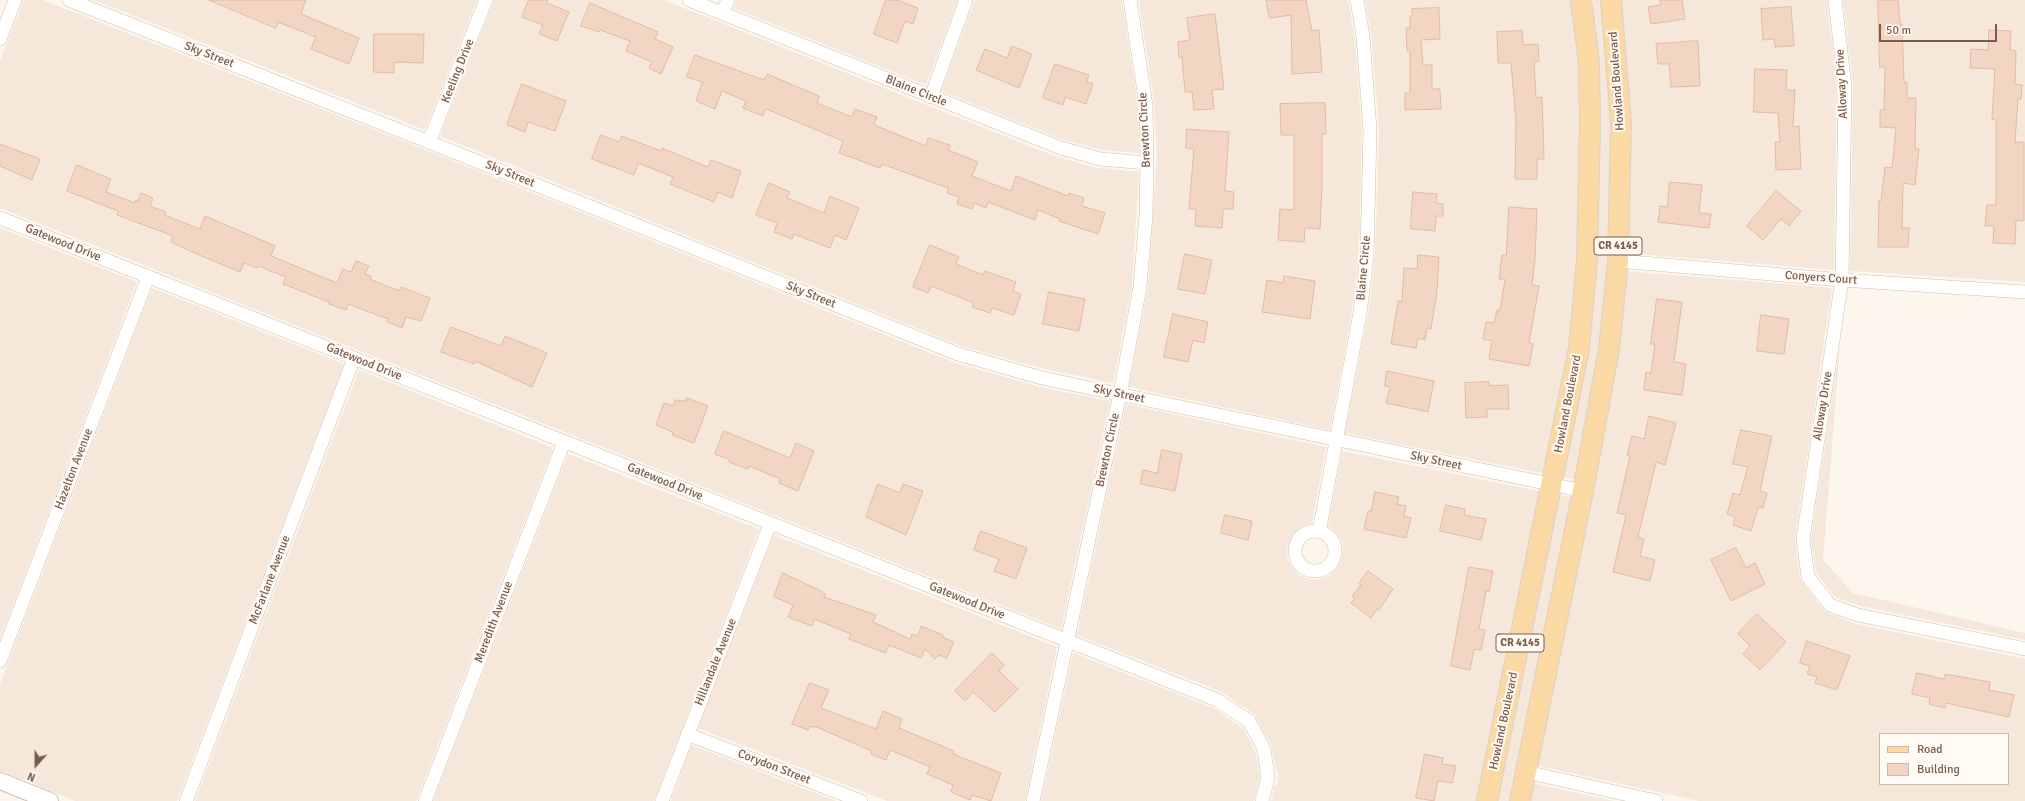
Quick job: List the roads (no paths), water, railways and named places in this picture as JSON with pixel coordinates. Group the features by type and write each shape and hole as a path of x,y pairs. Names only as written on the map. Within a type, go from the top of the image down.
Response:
{"main road":[{"name":"Howland Boulevard","path":"1487,801 1553,484 1578,348 1587,260 1590,123 1589,63 1581,0"},
{"name":"Howland Boulevard","path":"1520,801 1583,490 1609,349 1618,261 1622,122 1611,0"}],"street":[{"path":"0,39 15,0"},
{"name":"Sky Street","path":"69,0 429,142 958,354 1042,378 1583,490"},
{"name":"Keeling Drive","path":"429,142 486,0"},
{"name":"Blaine Circle","path":"689,0 1061,148 1100,159 1147,163"},
{"path":"722,13 728,0"},
{"path":"931,96 966,0"},
{"name":"Brewton Circle","path":"1033,801 1120,394 1140,287 1146,215 1146,105 1130,0"},
{"name":"Blaine Circle","path":"1319,532 1360,313 1367,255 1370,130 1363,37 1357,0"},
{"name":"Alloway Drive","path":"1835,0 1845,87 1842,280 1803,539 1808,577 1830,605 1858,615 2025,649"},
{"name":"Gatewood Drive","path":"0,218 1217,700 1249,721 1264,749 1268,778 1262,801"},
{"name":"Conyers Court","path":"1618,261 1842,280 2025,292"},
{"name":"Hazelton Avenue","path":"0,661 148,277"},
{"name":"McFarlane Avenue","path":"186,801 354,358"},
{"name":"Meredith Avenue","path":"424,801 564,442"},
{"name":"Hillandale Avenue","path":"662,801 770,524"},
{"name":"Corydon Street","path":"687,734 861,801"},
{"path":"1526,772 1656,801"},
{"path":"0,781 50,801"}]}
